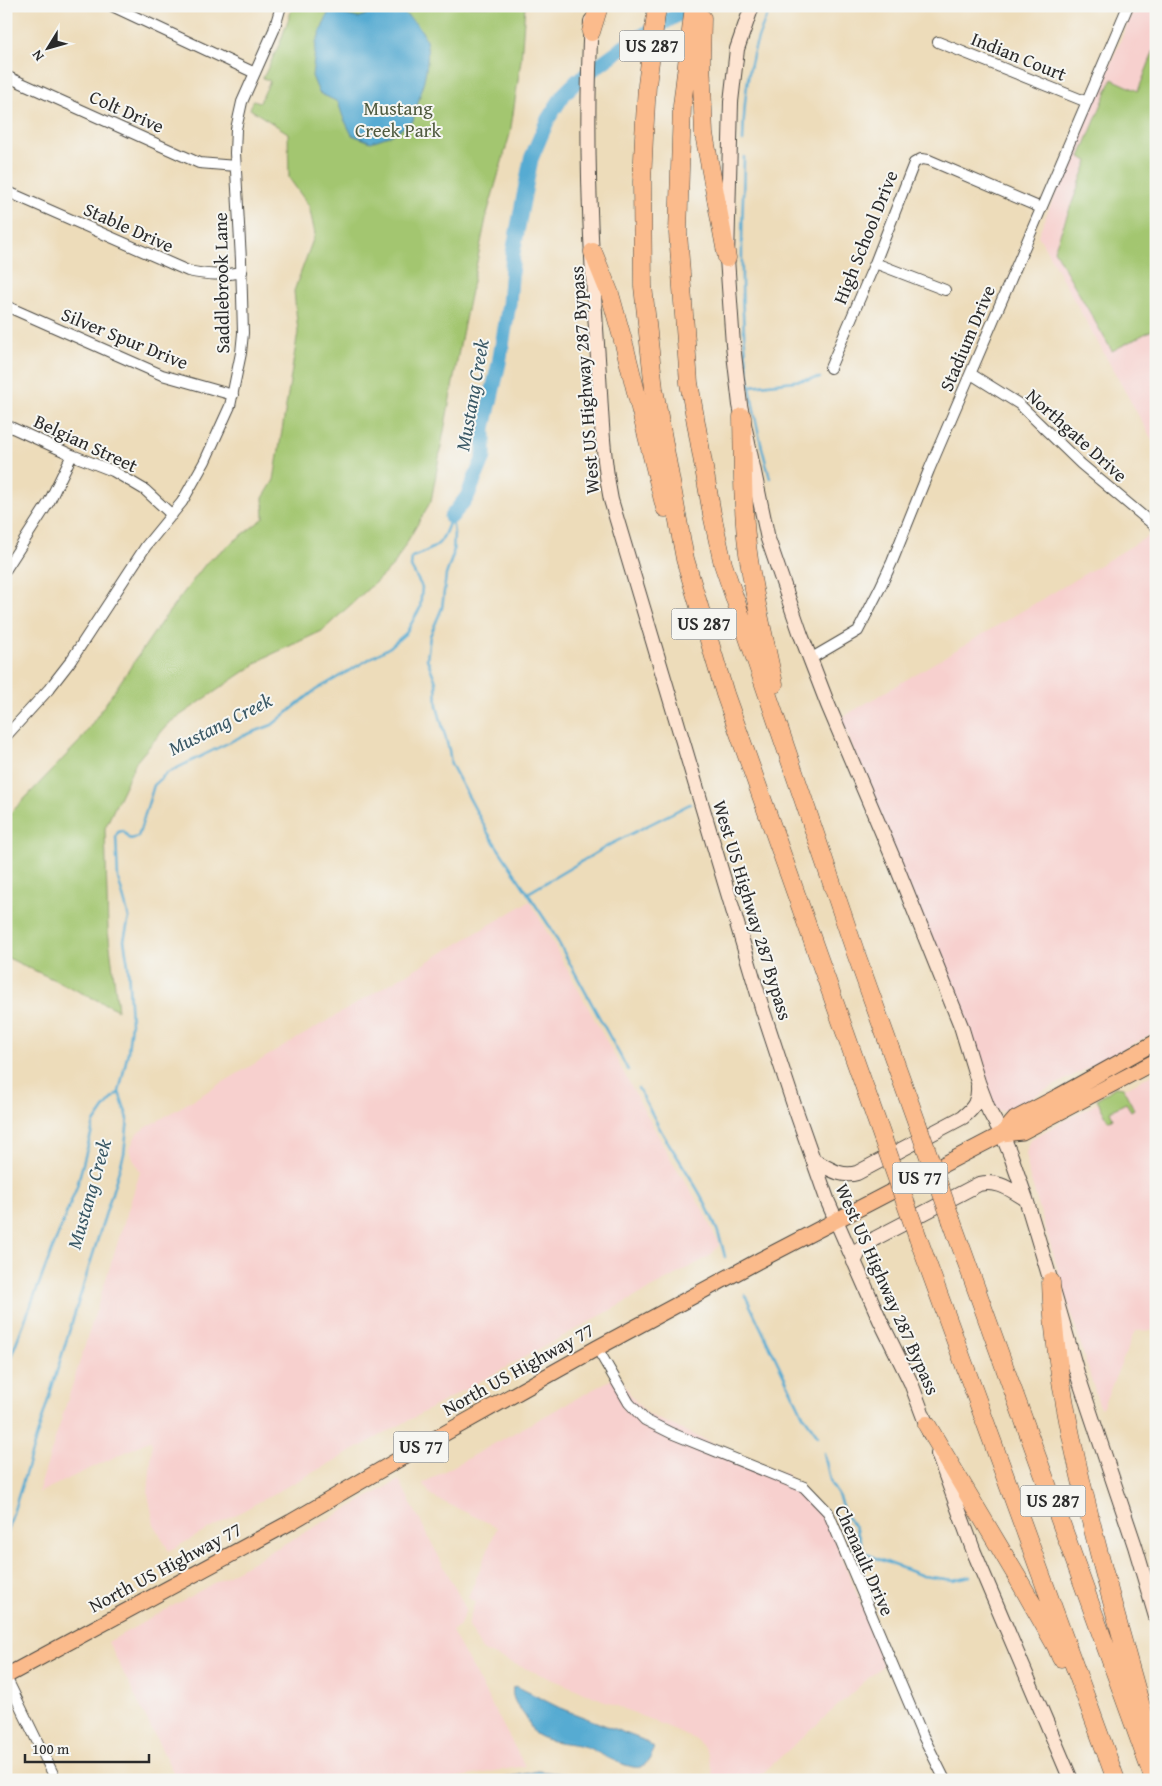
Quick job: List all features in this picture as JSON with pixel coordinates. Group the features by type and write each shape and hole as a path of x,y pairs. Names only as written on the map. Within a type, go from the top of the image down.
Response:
{"highway":[{"path":"590,37 599,6"},
{"name":"US 287","path":"657,6 647,85 642,182 643,286 654,389 685,558 725,694 918,1238 1114,1773"},
{"name":"US 287","path":"694,6 694,52 682,106 678,233 689,382 712,514 723,564 855,951 1154,1780"},
{"path":"702,6 694,52 704,134 727,258"},
{"path":"593,252 610,294 623,339 674,546 681,565 691,578"},
{"path":"742,417 746,537 756,600 781,714 786,748"},
{"path":"1051,1282 1052,1317 1065,1401 1088,1510 1130,1670 1156,1755"},
{"path":"927,1425 1056,1646 1094,1738 1114,1773"}],"main road":[{"name":"West US Highway 287 Bypass","path":"592,6 588,117 593,283 605,466 611,500 762,1011 828,1202 911,1383 974,1552 1071,1780"},
{"path":"752,6 737,50 731,102 727,258 732,345 742,417 768,539 810,659 961,1026 978,1082 989,1111 1002,1134 1026,1198 1078,1376 1132,1537 1156,1617"},
{"name":"North US Highway 77","path":"6,1677 291,1522 597,1348 1002,1134 1015,1119 1068,1092 1156,1042"},
{"name":"North US Highway 77","path":"1002,1134 1022,1132 1156,1061"},
{"path":"813,1160 837,1173 850,1175 857,1173 970,1112 978,1100 978,1082"},
{"path":"854,1262 861,1248 870,1241 979,1184 988,1182 998,1183 1026,1198"}],"street":[{"path":"112,6 255,72"},
{"name":"Saddlebrook Lane","path":"6,736 49,689 70,662 146,546 182,502 221,429 233,395 242,353 242,272 236,166 238,113 274,30 282,6"},
{"name":"Stadium Drive","path":"810,659 858,631 892,562 929,470 972,374 1128,6"},
{"name":"Indian Court","path":"938,42 1087,102"},
{"name":"Colt Drive","path":"6,76 199,162 236,166"},
{"name":"High School Drive","path":"830,368 875,264 912,166 921,159 945,166 1041,208"},
{"name":"Stable Drive","path":"6,191 188,271 209,276 242,272"},
{"path":"875,264 945,290"},
{"name":"Silver Spur Drive","path":"6,306 162,375 233,395"},
{"name":"Northgate Drive","path":"972,374 1019,404 1081,464 1156,527"},
{"name":"Belgian Street","path":"6,425 113,472 145,490 172,515"},
{"path":"6,569 49,502 72,455"},
{"name":"Chenault Drive","path":"597,1348 629,1403 646,1420 671,1433 804,1487 828,1512 922,1734 945,1780"},
{"path":"6,1677 56,1780"}],"shaded area":[{"path":"1135,6 1156,6 1156,447 1038,235"},
{"path":"1152,534 1156,538 1156,1032 1006,1111 997,1111 993,1108 841,718"},
{"path":"530,901 672,1161 703,1210 719,1245 710,1256 169,1551 154,1524 148,1494 151,1440 38,1493 140,1172 129,1150 137,1133"},
{"path":"1156,1072 1156,1330 1135,1331 1103,1406 1100,1408 1027,1168 1026,1154 1028,1144 1034,1137"},
{"path":"619,1375 631,1396 647,1414 779,1473 785,1472 798,1493 825,1517 875,1636 883,1665 755,1780 714,1780 708,1754 696,1740 488,1653 481,1649 469,1626 475,1602 468,1598 497,1527 431,1496 423,1483"},
{"path":"399,1480 466,1609 459,1627 452,1631 525,1766 442,1780 177,1780 108,1642"}],"green space":[{"name":"Mustang Creek Park","path":"293,6 525,6 521,60 510,134 487,214 462,334 431,501 393,566 322,631 266,657 169,723 136,762 105,828 108,930 118,1010 6,957 6,818 80,741 162,621 207,562 264,518 263,498 274,480 298,332 294,291 315,234 309,206 289,178 288,133 250,109 253,100 260,102 270,81 263,78 280,43"},
{"path":"1156,45 1156,328 1112,351 1054,250 1088,161 1080,157 1112,79 1138,91"},
{"path":"1115,1087 1123,1088 1134,1109 1131,1111 1126,1103 1110,1111 1113,1118 1108,1121 1097,1100"}],"water":[{"path":"395,7 422,31 427,50 426,71 413,121 392,135 371,142 352,135 338,102 319,93 312,76 316,43 329,11 358,18 381,8"},
{"path":"516,1686 560,1708 643,1740 653,1747 654,1750 643,1766 635,1767 615,1761 591,1749 541,1737 534,1733 513,1697 513,1687"},
{"path":"538,1771 566,1774 578,1780 496,1780"}],"waterway":[{"name":"Mustang Creek","path":"451,517 467,497 484,457 484,428 499,363 509,304 513,253 531,159 548,119 564,94 577,81 625,46 692,6"},
{"path":"743,141 749,72 758,38 772,6"},
{"path":"744,157 742,254 744,333 752,396 770,478"},
{"path":"751,386 820,378"},
{"name":"Mustang Creek","path":"6,1536 124,1154 128,1119 119,1092 128,1052 131,1023 128,965 124,940 129,918 118,878 116,836 118,832 123,831 130,839 138,837 154,785 167,773 240,737 272,725 314,691 390,647 406,633 420,608 422,587 411,567 412,557 429,550 439,543 445,534 451,517"},
{"path":"452,519 454,533 453,555 446,575 442,608 430,636 427,659 436,682 437,706 451,764 488,833 550,927 628,1070"},
{"path":"528,893 611,844 690,804"},
{"path":"638,1088 664,1136 708,1209 721,1241 725,1257"},
{"path":"6,1369 77,1186 94,1123 119,1092"},
{"path":"745,1295 803,1415 818,1436"},
{"path":"824,1453 831,1484 838,1495 846,1516 855,1527 865,1552 873,1557 923,1576 953,1580 970,1576"}]}
